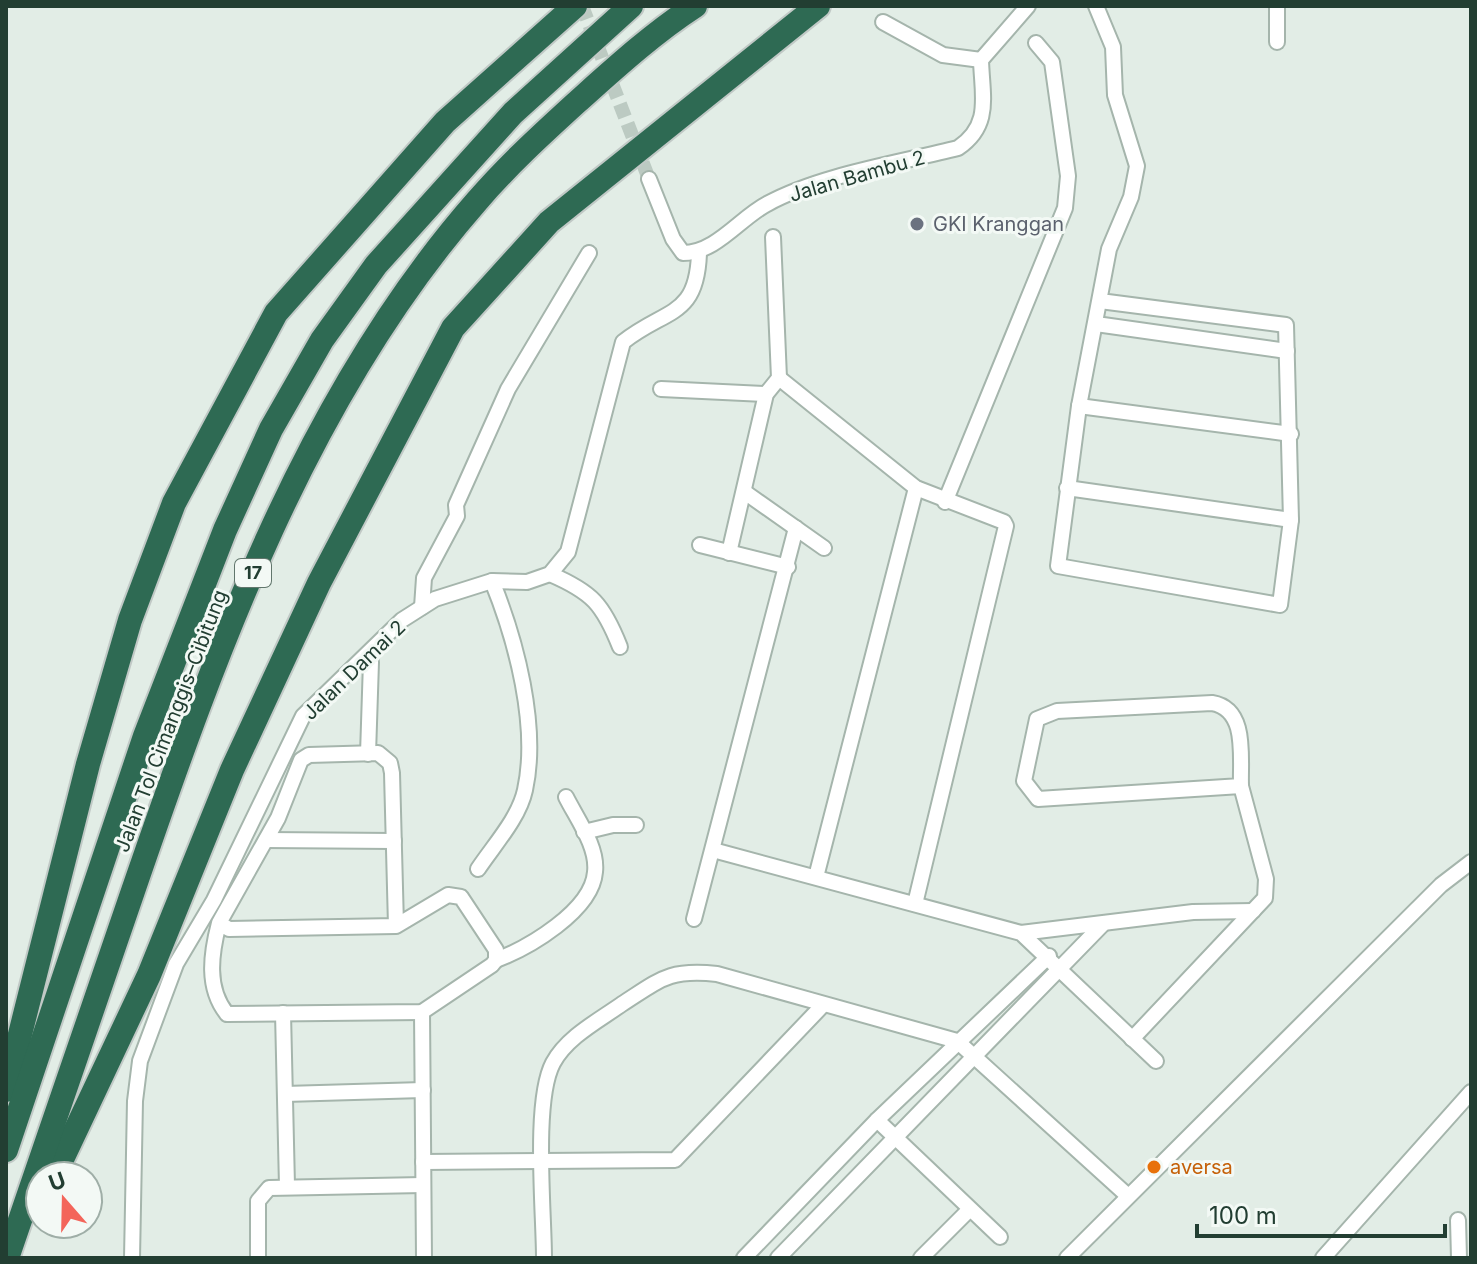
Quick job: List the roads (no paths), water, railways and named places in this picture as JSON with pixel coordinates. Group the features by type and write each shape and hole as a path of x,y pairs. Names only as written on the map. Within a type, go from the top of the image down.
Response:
{"highway":[{"path":"6,1090 113,677 130,620 174,503 276,313 445,122 575,6"},
{"name":"Jalan Tol Cimanggis–Cibitung","path":"6,1150 145,736 225,530 271,429 322,340 376,265 513,113 631,6"},
{"name":"Jalan Tol Cimanggis–Cibitung","path":"7,1258 183,747 263,547 307,453 411,289 476,202 535,140 616,67 695,6"},
{"path":"62,1160 149,975 232,770 312,597 453,328 549,222 818,6"},
{"path":"15,1258 24,1239"}],"street":[{"path":"883,22 943,55 981,60 1028,6"},
{"path":"1096,6 1113,47 1115,95 1137,166 1131,197 1109,249 1079,406 1058,566 1280,605 1291,520 1286,325 1100,301"},
{"path":"1277,6 1277,42"},
{"path":"945,502 1065,208 1068,176 1052,62 1036,43"},
{"name":"Jalan Bambu 2","path":"699,253 766,204 810,185 958,148 971,139 983,119 981,60"},
{"path":"620,647 597,602 584,589 550,574 568,552 623,342 640,329 677,311 695,289 699,253 683,253 673,239 649,179"},
{"path":"729,553 746,493 766,394 779,378 773,237"},
{"path":"422,607 424,578 457,516 456,505 508,389 589,253"},
{"path":"1096,324 1287,351"},
{"path":"779,378 916,488 945,502 1004,522 1007,530 915,904"},
{"path":"661,389 766,394"},
{"path":"1079,406 1291,434"},
{"path":"816,877 916,488"},
{"path":"1067,488 1291,520"},
{"path":"746,493 824,548"},
{"path":"694,919 796,528"},
{"path":"700,545 788,567"},
{"name":"Jalan Damai 2","path":"132,1258 135,1088 140,1061 176,964 214,900 303,716 402,620 435,599 492,581 527,582 550,574"},
{"path":"478,869 521,800 529,734 510,626 492,581"},
{"path":"368,754 371,662"},
{"path":"1132,1039 1265,898 1266,879 1241,786 1238,722 1224,705 1212,703 1057,711 1037,719 1024,781 1038,799 1241,786"},
{"path":"396,926 390,763 378,753 309,755 301,760 278,818 219,923 212,949 216,1001 227,1014 422,1012 496,960 538,941 582,902 596,874 593,851 566,797"},
{"path":"584,832 613,825 636,825"},
{"path":"266,840 394,841"},
{"path":"713,850 1021,933 1193,912 1253,911"},
{"path":"1067,1258 1441,885 1471,862"},
{"path":"219,923 229,929 396,926 448,895 455,895 461,897 496,950 496,960"},
{"path":"778,1258 896,1139 973,1054 1102,925"},
{"path":"1021,933 1049,956 1156,1061"},
{"path":"744,1258 877,1120 1049,956"},
{"path":"544,1258 543,1090 553,1062 577,1034 660,979 683,971 717,974 957,1041 1128,1196"},
{"path":"423,1162 543,1159 667,1162 680,1158 823,1005"},
{"path":"422,1012 424,1258"},
{"path":"283,1013 287,1186"},
{"path":"285,1094 423,1090"},
{"path":"1323,1258 1471,1092"},
{"path":"877,1120 1000,1237"},
{"path":"258,1258 260,1195 274,1186 423,1185"},
{"path":"921,1258 969,1210"},
{"path":"1458,1220 1459,1258"}],"tunnel":[{"path":"582,6 649,179"}],"place":[{"name":"GKI Kranggan","path":"917,224"},
{"name":"aversa","path":"1154,1167"}]}
